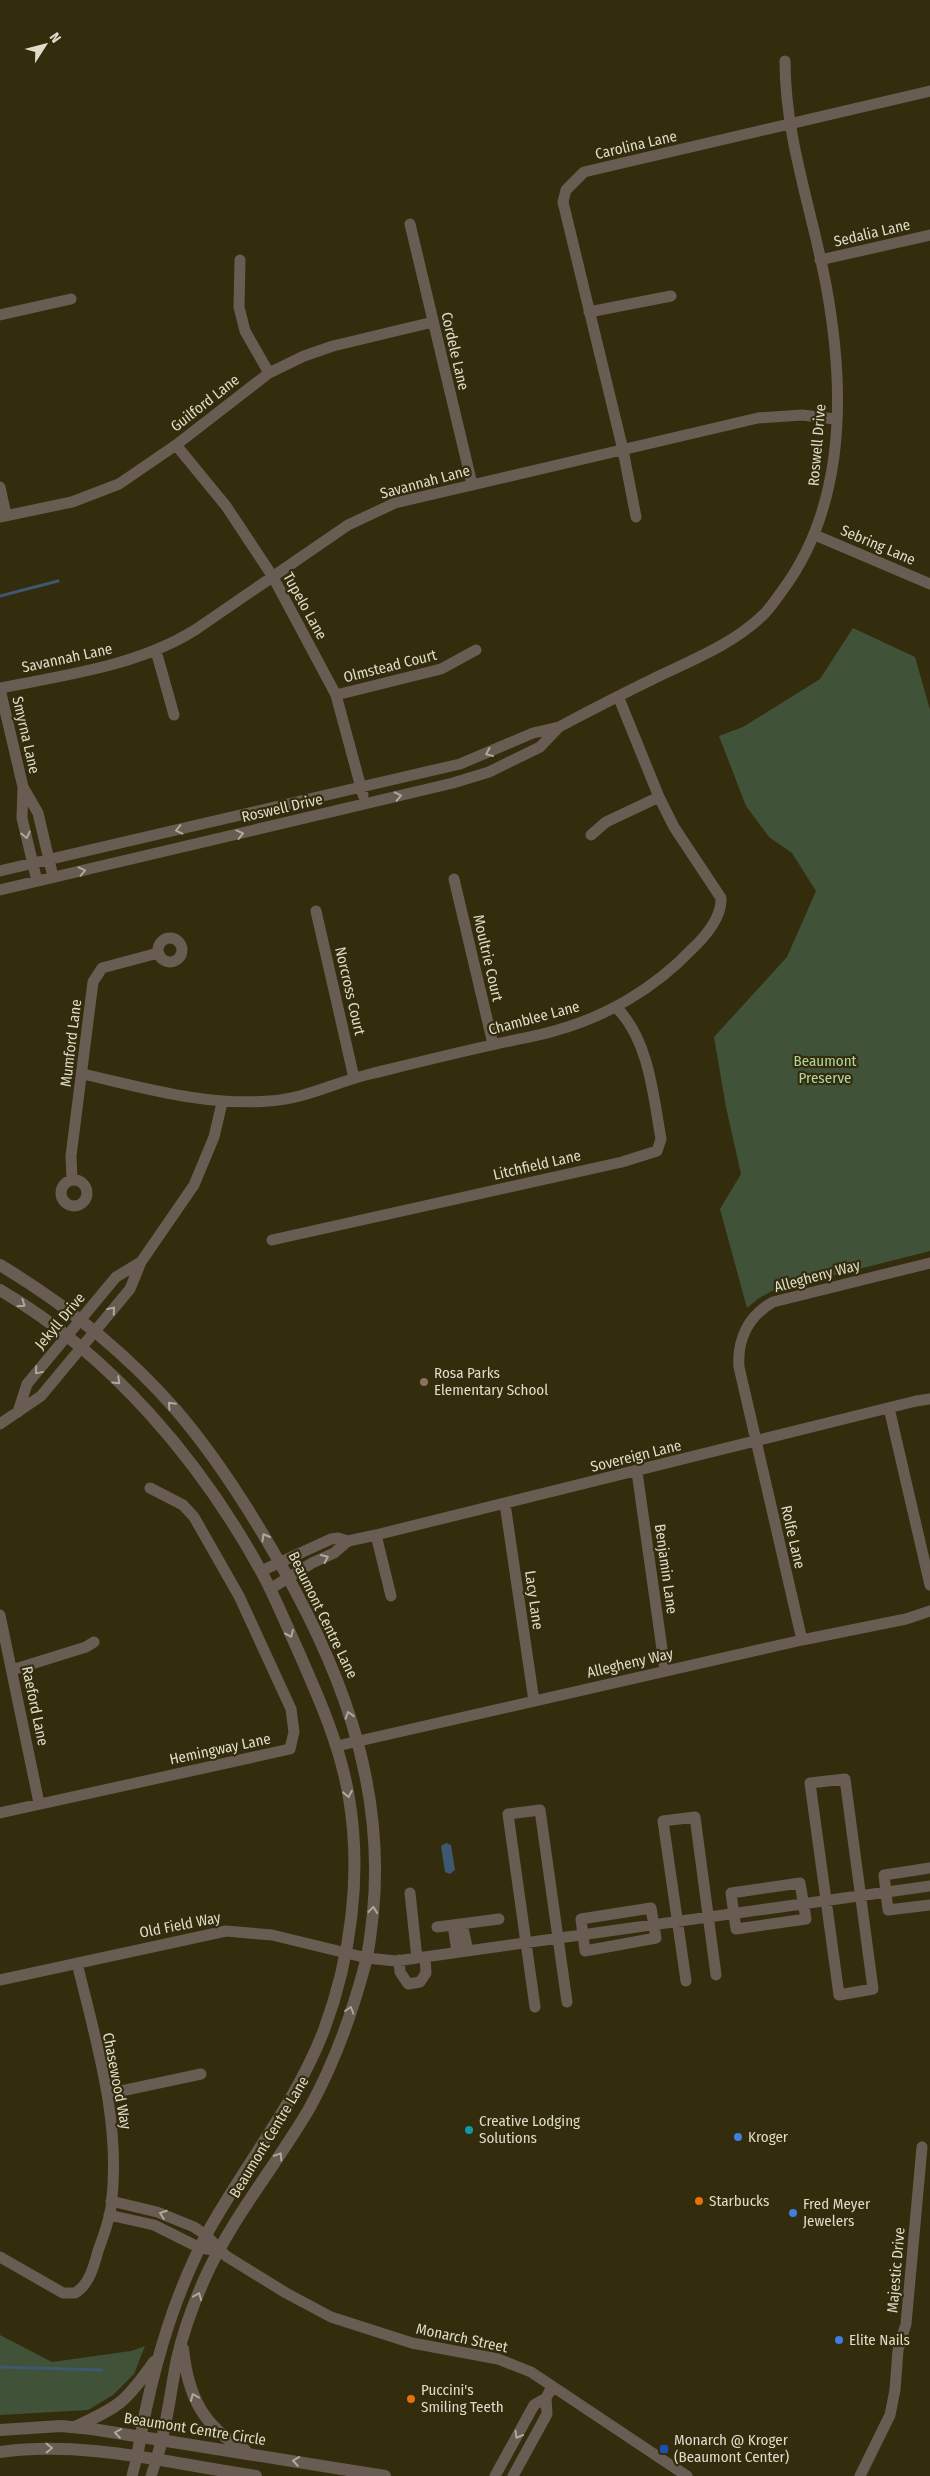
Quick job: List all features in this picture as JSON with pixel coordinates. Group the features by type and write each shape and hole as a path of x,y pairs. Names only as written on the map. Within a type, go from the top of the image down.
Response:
{"street":[{"name":"Roswell Drive","path":"0,871 460,764 533,733 559,727 726,642 762,616 788,582 815,535 829,487 835,445 836,377 832,319 789,124 785,61"},
{"name":"Carolina Lane","path":"636,517 623,450 563,202 566,190 584,172 930,91"},
{"name":"Cordele Lane","path":"410,224 472,484"},
{"name":"Sedalia Lane","path":"820,260 930,235"},
{"path":"240,260 239,307 246,331 270,372"},
{"path":"589,312 671,296"},
{"path":"0,316 71,299"},
{"name":"Guilford Lane","path":"3,516 72,502 118,484 176,445 270,372 333,346 433,322"},
{"name":"Savannah Lane","path":"0,688 135,658 156,651 181,639 332,535 378,510 472,484 758,418 802,415 835,419"},
{"name":"Tupelo Lane","path":"176,445 226,506 273,577 336,695 365,804"},
{"path":"0,488 3,516"},
{"name":"Sebring Lane","path":"815,535 930,584"},
{"name":"Olmstead Court","path":"336,695 441,669 476,650"},
{"path":"156,651 174,715"},
{"name":"Smyrna Lane","path":"0,688 23,787 22,818 37,881"},
{"name":"Chamblee Lane","path":"83,1074 161,1092 222,1103 268,1101 304,1096 354,1078 493,1044 556,1031 616,1007 655,983 685,957 709,929 721,908 719,893 696,863 674,828 659,797 618,696"},
{"name":"Roswell Drive","path":"0,890 453,783 489,772 540,747 559,727"},
{"name":"Smyrna Lane","path":"23,787 38,814 53,877"},
{"path":"590,836 606,822 659,797"},
{"name":"Moultrie Court","path":"454,879 493,1044"},
{"name":"Norcross Court","path":"316,911 354,1078"},
{"name":"Mumford Lane","path":"72,1180 71,1156 96,976 102,968 158,953"},
{"name":"Litchfield Lane","path":"272,1240 622,1162 657,1151 661,1139 644,1056 632,1025 616,1007"},
{"name":"Jekyll Drive","path":"0,1424 41,1396 130,1289 141,1262 194,1184 214,1137 222,1103"},
{"name":"Jekyll Drive","path":"18,1412 27,1384 116,1277 141,1262"},
{"name":"Allegheny Way","path":"756,1441 738,1354 742,1337 755,1315 763,1308 786,1298 930,1263"},
{"name":"Beaumont Centre Lane","path":"0,1265 80,1320 148,1380 192,1430 240,1494 289,1578 332,1665 357,1742 368,1788 376,1845 376,1879 367,1958 338,2046 310,2107 204,2280 182,2342 162,2441 156,2460"},
{"name":"Beaumont Centre Lane","path":"0,1290 67,1336 81,1348 138,1403 180,1450 211,1490 261,1571 322,1704 337,1746 349,1799 354,1853 354,1881 346,1952 335,1998 324,2031 306,2071 206,2235 178,2294 158,2356 138,2457"},
{"name":"Sovereign Lane","path":"270,1589 312,1563 334,1553 348,1541 930,1399"},
{"path":"889,1408 930,1586"},
{"name":"Rolfe Lane","path":"756,1441 802,1640"},
{"name":"Benjamin Lane","path":"637,1472 665,1670"},
{"name":"Hemingway Lane","path":"0,1813 290,1749 294,1732 291,1709 239,1596 194,1517 183,1505 150,1488"},
{"name":"Lacy Lane","path":"505,1504 534,1701"},
{"path":"376,1535 391,1596"},
{"name":"Sovereign Lane","path":"261,1571 324,1541 338,1538 348,1541"},
{"name":"Allegheny Way","path":"337,1746 665,1670 906,1619 930,1611"},
{"name":"Raeford Lane","path":"0,1615 39,1803"},
{"path":"12,1670 86,1647 94,1642"},
{"path":"845,1778 861,1895 874,1989 839,1995 810,1783 845,1778"},
{"path":"535,2007 508,1814 540,1810 567,2002"},
{"path":"686,1981 663,1821 695,1817 716,1974"},
{"path":"930,1868 884,1875 888,1910 930,1905"},
{"path":"800,1883 806,1919 736,1929 734,1913 731,1893 800,1883"},
{"path":"410,1893 421,1957 426,1973 420,1982 408,1984 400,1972 399,1960 421,1957 462,1951 557,1938 654,1924 709,1917 803,1903 930,1886"},
{"path":"651,1908 654,1924 656,1938 585,1951 581,1918 651,1908"},
{"path":"437,1927 499,1919"},
{"path":"457,1924 462,1951"},
{"name":"Old Field Way","path":"0,1980 226,1931 272,1935 367,1958 399,1960"},
{"name":"Chasewood Way","path":"0,2257 63,2293 75,2292 87,2282 109,2215 113,2156 108,2094 77,1963"},
{"path":"108,2094 201,2074"},
{"name":"Majestic Drive","path":"860,2476 885,2427 893,2403 898,2350 906,2324 922,2147"},
{"path":"111,2201 157,2212 194,2227 206,2235 220,2252"},
{"path":"109,2215 154,2225 200,2248 220,2252"},
{"name":"Monarch Street","path":"220,2252 286,2293 330,2317 412,2343 512,2363 531,2372 686,2476"},
{"path":"182,2342 185,2372 197,2406 219,2433 252,2454"},
{"path":"73,2428 120,2404 130,2396 158,2356"},
{"path":"495,2476 534,2406 546,2398 552,2387"},
{"path":"513,2476 547,2414 546,2398"},
{"name":"Beaumont Centre Circle","path":"0,2430 73,2428 252,2454 385,2476"},
{"path":"0,2452 62,2448 86,2449 256,2476"},
{"path":"132,2476 138,2457"},
{"path":"152,2476 156,2460"}],"green space":[{"name":"Beaumont Preserve","path":"853,628 915,657 930,710 930,1251 772,1291 759,1298 747,1308 720,1209 741,1174 726,1107 714,1037 787,957 816,891 792,853 769,837 746,806 719,736 743,727 820,679"},
{"path":"0,2335 52,2362 131,2351 145,2346 134,2374 113,2395 88,2410 0,2415"}],"water":[{"path":"446,1843 451,1845 455,1870 450,1874 445,1872 441,1846"}],"waterway":[{"path":"0,596 58,581"},
{"path":"0,2367 102,2370"}],"place":[{"name":"Rosa Parks Elementary School","path":"424,1382"},
{"name":"Creative Lodging Solutions","path":"469,2130"},
{"name":"Kroger","path":"738,2137"},
{"name":"Starbucks","path":"699,2201"},
{"name":"Fred Meyer Jewelers","path":"793,2213"},
{"name":"Elite Nails","path":"839,2340"},
{"name":"Puccini's Smiling Teeth","path":"411,2399"},
{"name":"Monarch @ Kroger (Beaumont Center)","path":"664,2449"}]}
